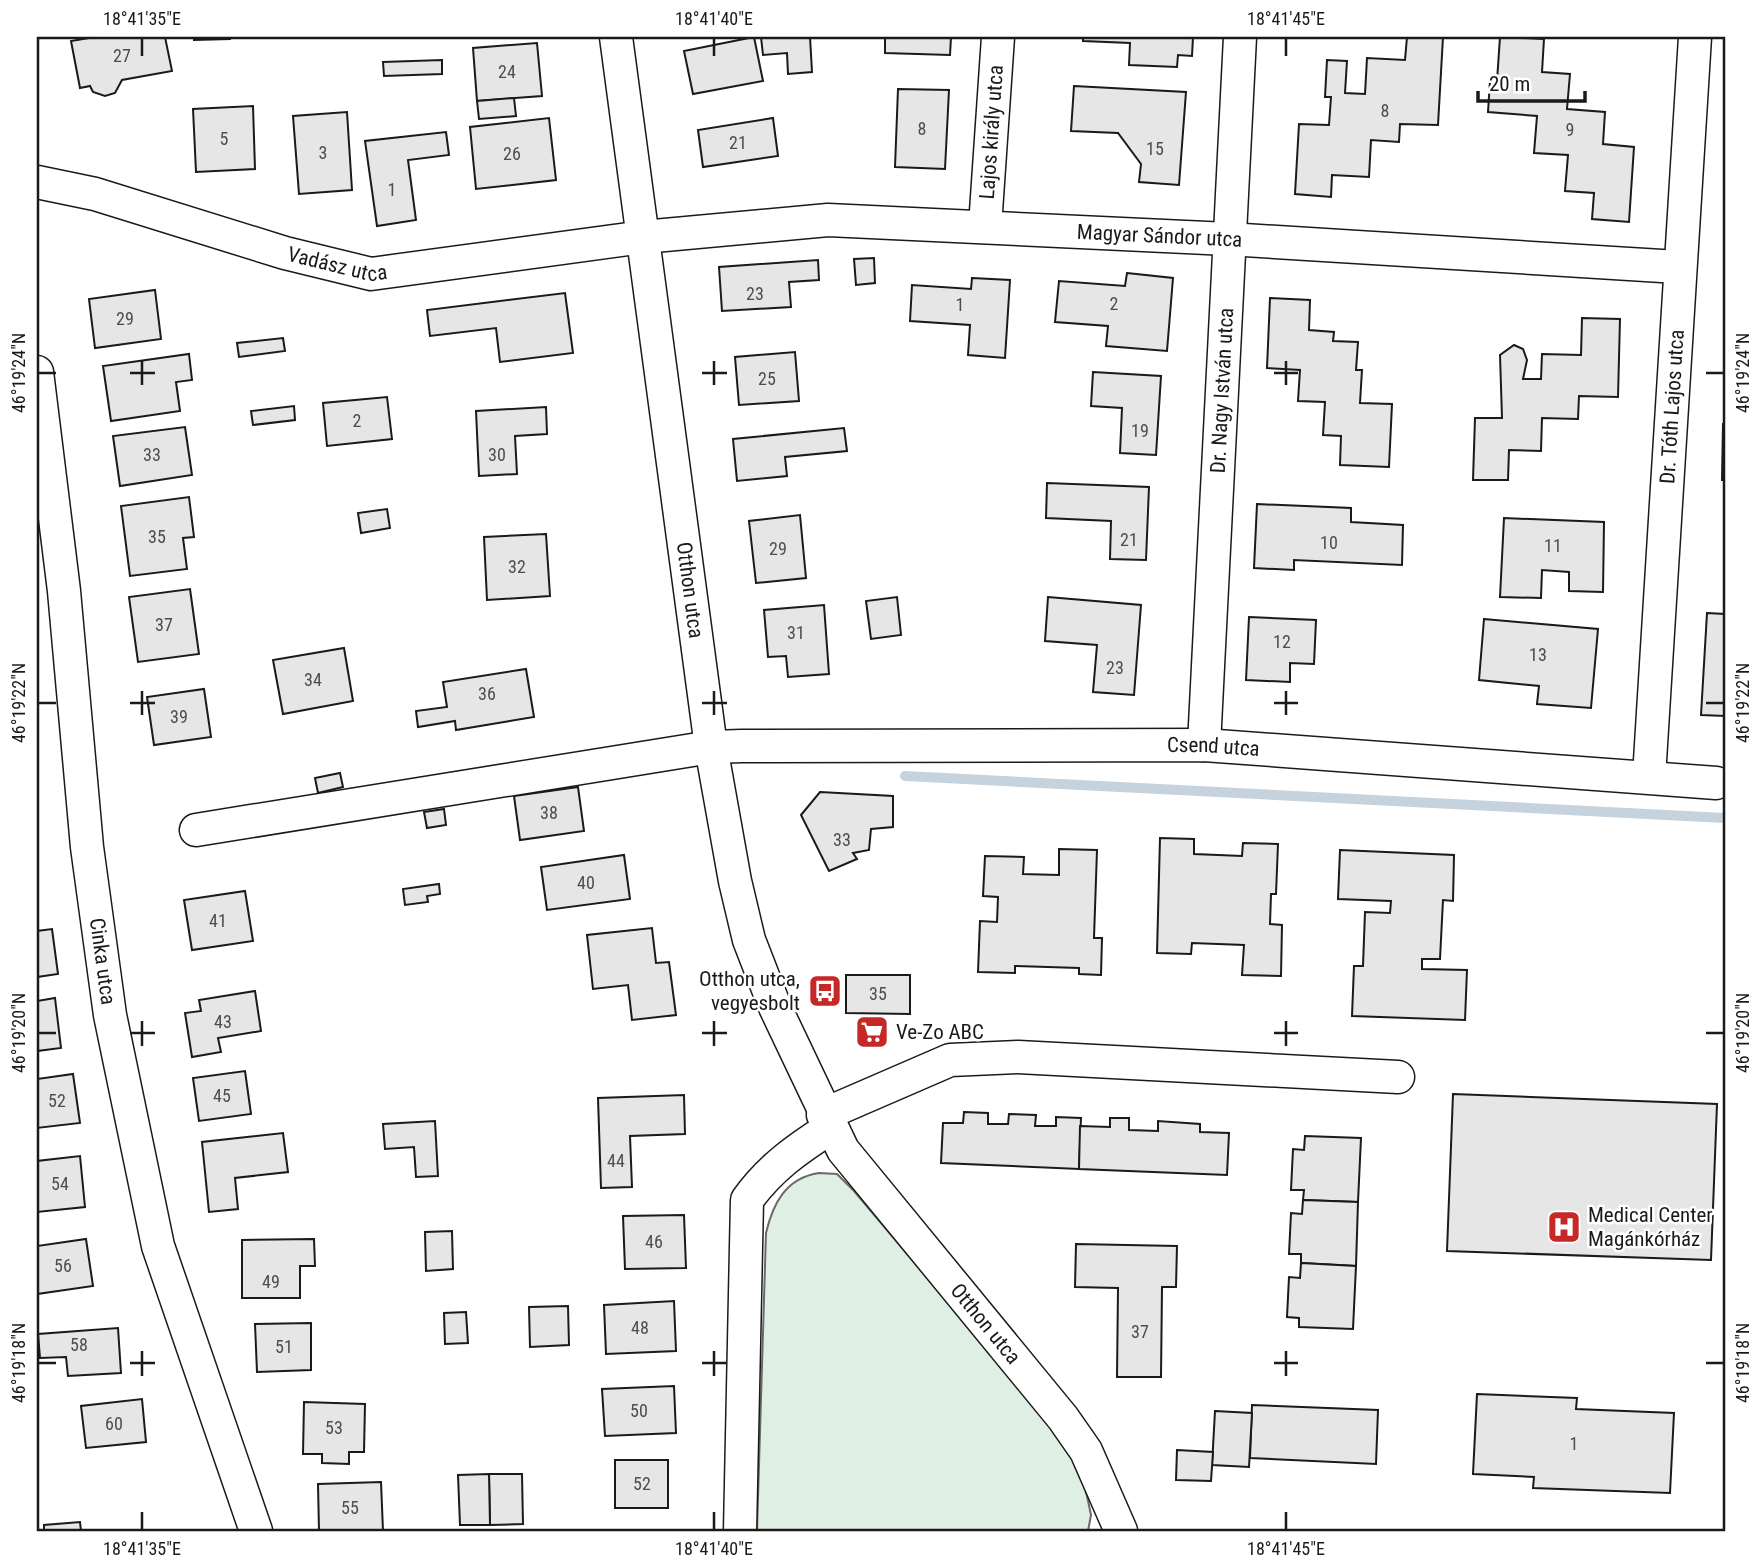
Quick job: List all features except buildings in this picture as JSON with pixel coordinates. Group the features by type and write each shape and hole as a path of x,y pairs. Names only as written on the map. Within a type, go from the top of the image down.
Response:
{"street":[{"name":"Otthon utca","path":"616,37 711,747 735,881 749,940 775,1007 842,1150 1063,1419 1086,1451 1121,1531"},
{"name":"Lajos király utca","path":"985,226 998,37"},
{"name":"Dr. Nagy István utca","path":"1204,745 1240,37"},
{"name":"Dr. Tóth Lajos utca","path":"1649,777 1678,267 1695,37"},
{"name":"Vadász utca","path":"37,182 95,194 285,253 371,274 643,236"},
{"name":"Magyar Sándor utca","path":"643,236 828,220 1228,239 1678,267"},
{"name":"Cinka utca","path":"37,372 64,591 87,847 110,1015 158,1246 256,1531"},
{"name":"Csend utca","path":"196,830 711,747 1204,745 1716,783"},
{"path":"740,1531 747,1200 764,1177 827,1121 950,1060 1017,1057 1398,1077"}],"green space":[{"path":"819,1173 837,1174 854,1191 1028,1397 1080,1472 1091,1515 1088,1531 757,1531 766,1233 777,1202 790,1186 798,1180"}],"waterway":[{"path":"905,776 1725,818"}],"place":[{"name":"Otthon utca, vegyesbolt","path":"825,991"},
{"name":"Ve-Zo ABC","path":"872,1032"},
{"name":"Medical Center Magánkórház","path":"1564,1227"}]}
